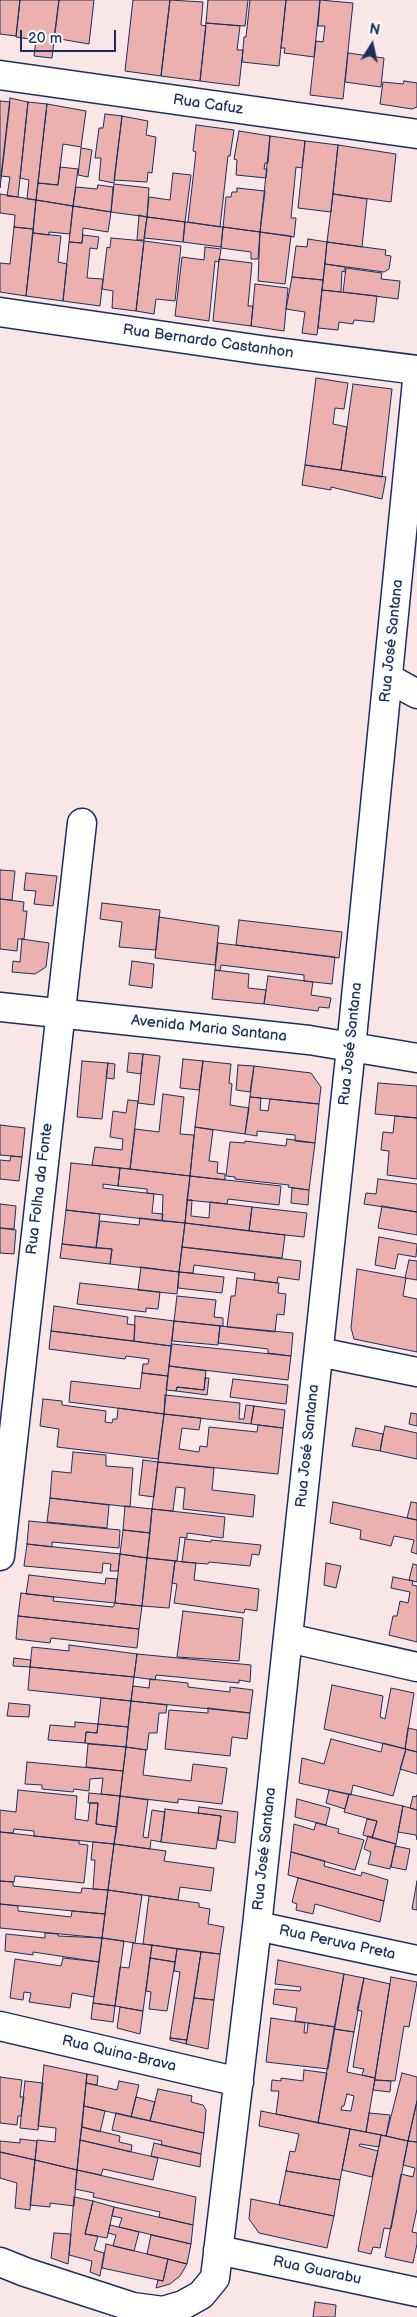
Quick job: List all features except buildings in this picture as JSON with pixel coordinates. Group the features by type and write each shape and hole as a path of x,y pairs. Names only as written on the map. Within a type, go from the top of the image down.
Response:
{"street":[{"name":"Rua Cafuz","path":"0,75 417,134"},
{"name":"Rua Bernardo Castanhon","path":"0,312 261,350 417,370"},
{"name":"Rua José Santana","path":"0,2262 133,2307 163,2311 183,2305 201,2295 215,2278 257,1926 351,1048 388,678 412,481 417,381"},
{"path":"388,678 417,694"},
{"name":"Rua Folha da Fonte","path":"0,1556 82,823"},
{"name":"Avenida Maria Santana","path":"0,1007 309,1040 417,1058"},
{"path":"319,1352 417,1372"},
{"path":"288,1638 417,1667"},
{"name":"Rua Peruva Preta","path":"257,1926 417,1960"},
{"name":"Rua Quina-Brava","path":"0,2026 239,2082"},
{"name":"Rua Guarabu","path":"218,2250 417,2292"}]}
